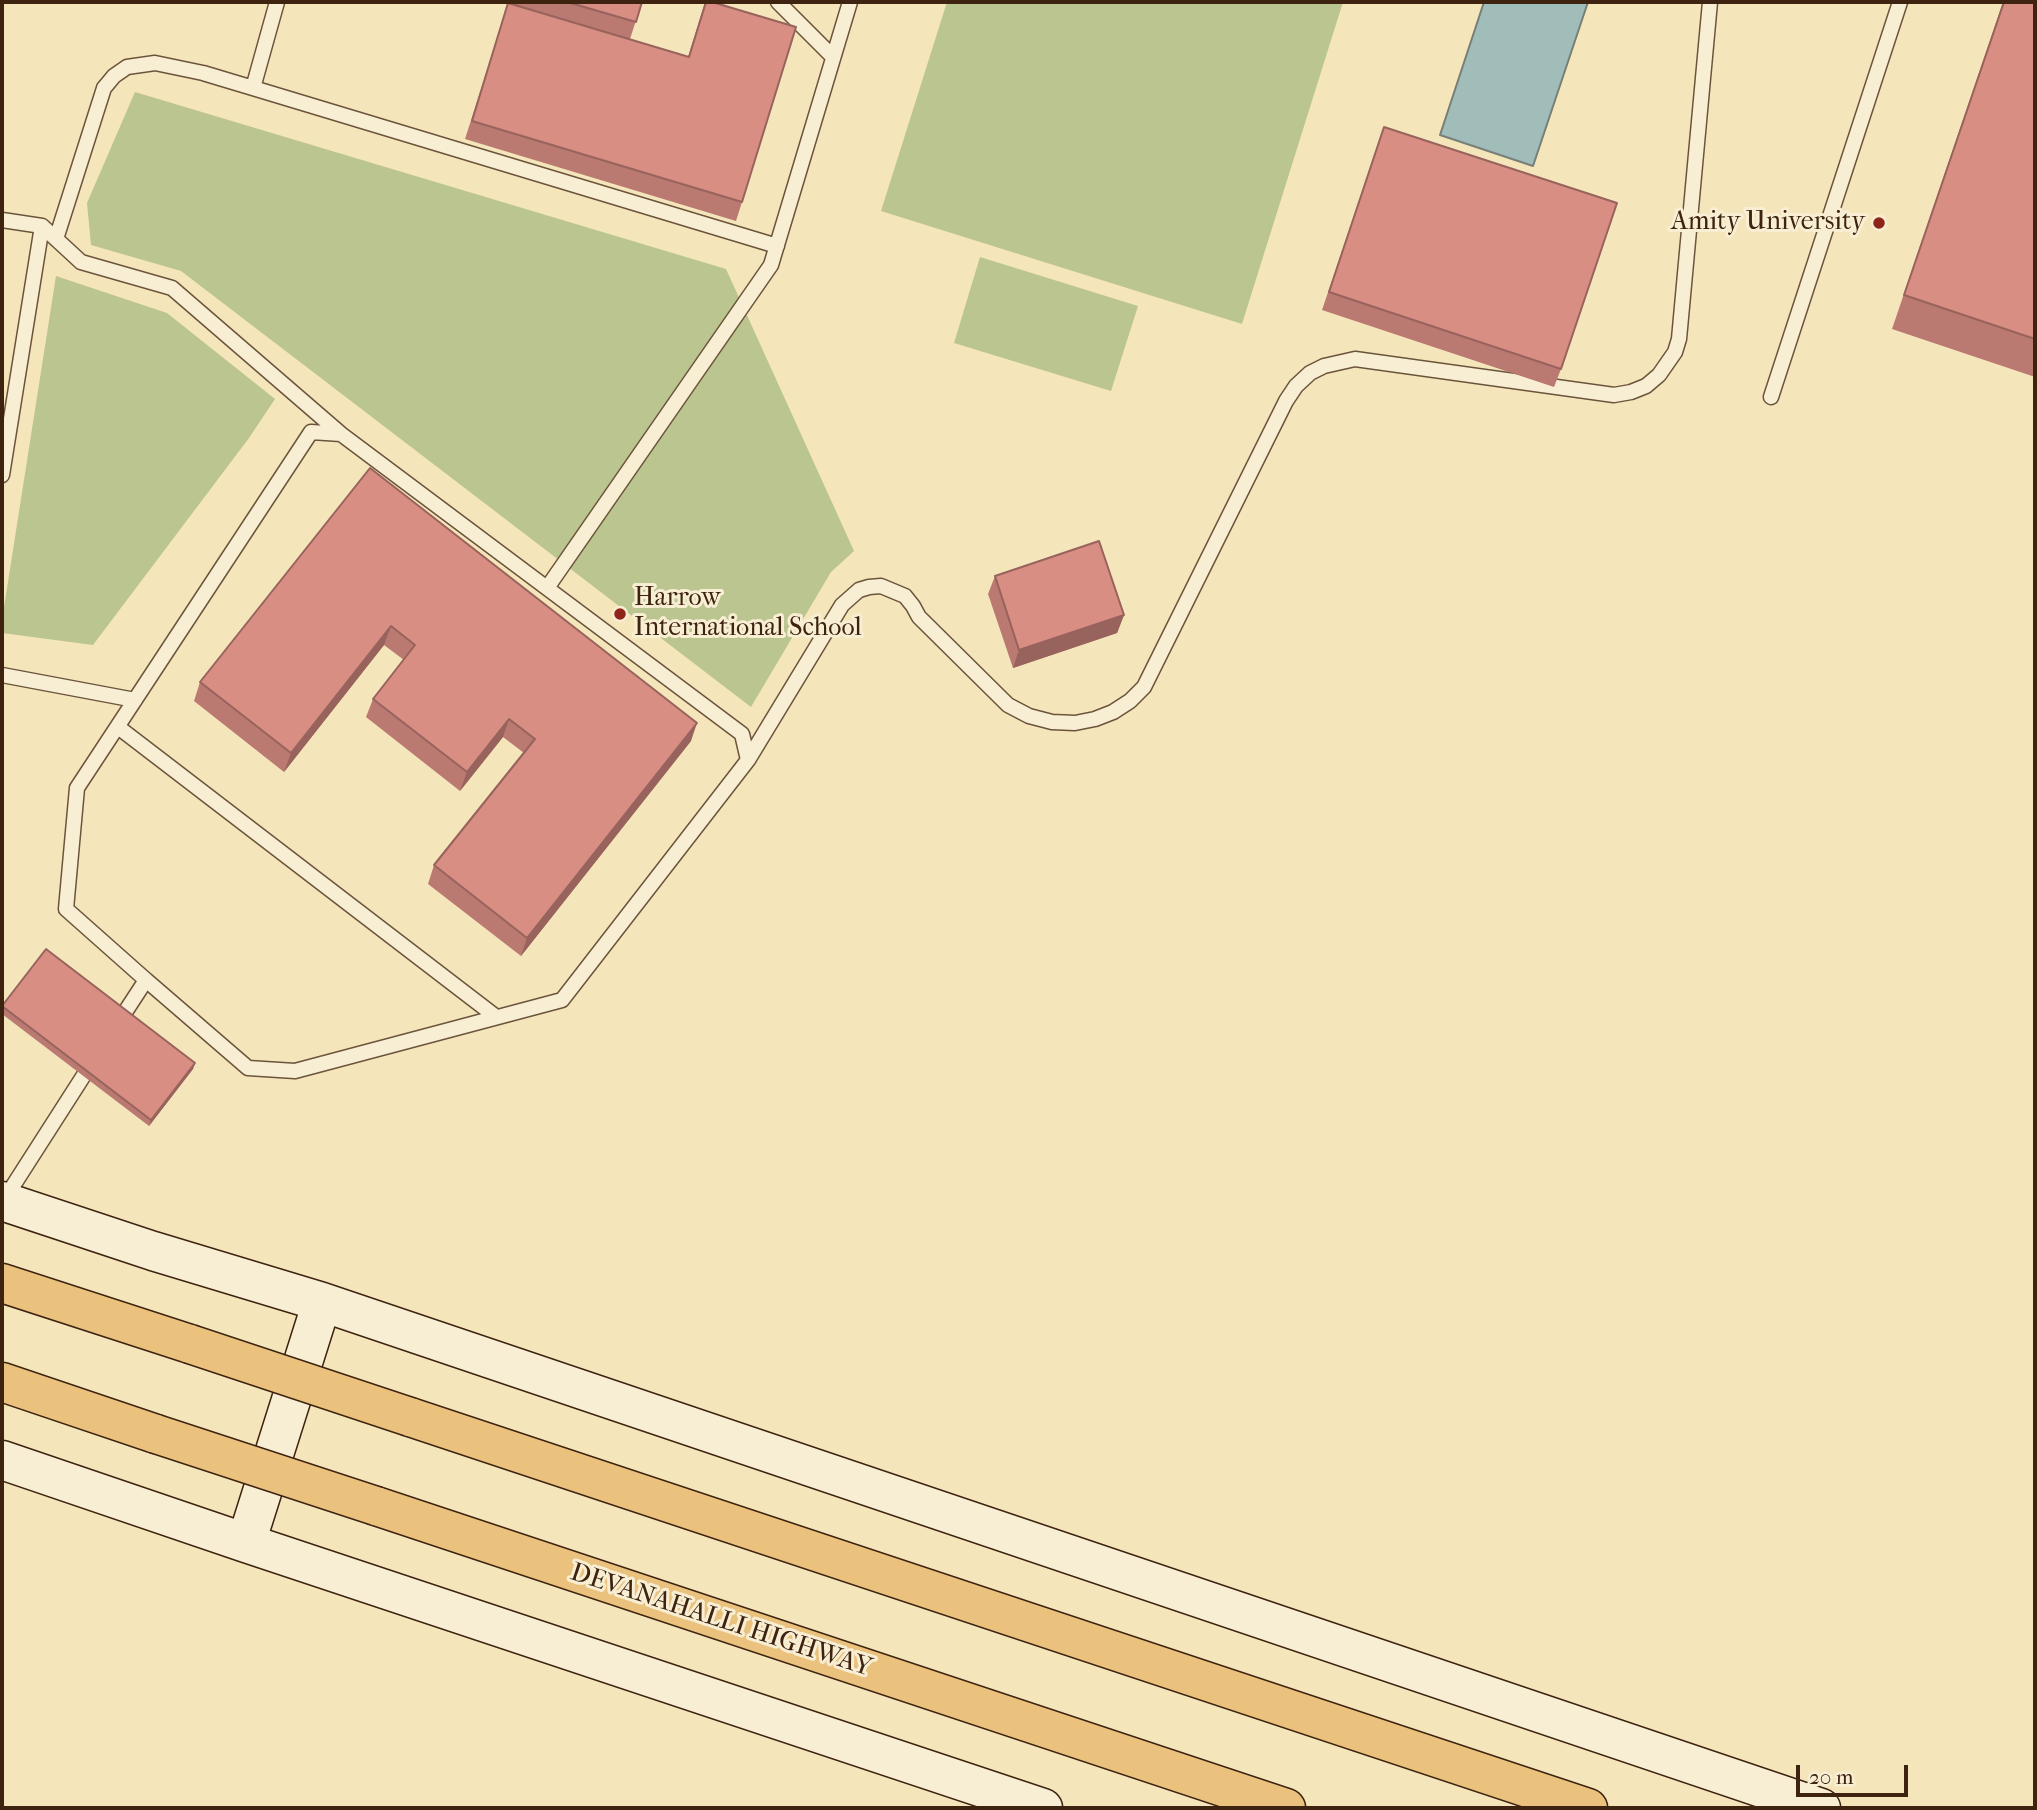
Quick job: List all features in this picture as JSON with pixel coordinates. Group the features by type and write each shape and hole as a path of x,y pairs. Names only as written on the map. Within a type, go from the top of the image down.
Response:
{"highway":[{"path":"2,1283 1588,1808"},
{"name":"DEVANAHALLI HIGHWAY","path":"2,1382 1286,1808"}],"main road":[{"path":"2,1201 153,1251 322,1302 1821,1808"},
{"path":"246,1543 322,1302"},
{"path":"2,1460 1043,1808"}],"lane":[{"path":"253,88 277,2"},
{"path":"778,2 833,57"},
{"path":"547,588 771,265 850,2"},
{"path":"341,434 310,432 77,788 66,909 248,1068 295,1071 562,1000 748,760 842,605 859,590 881,586 905,596 919,617 1008,705 1029,716 1052,722 1076,723 1095,719 1130,701 1143,687 1286,401 1296,386 1310,373 1324,366 1355,359 1614,395 1631,392 1653,381 1668,365 1679,339 1710,2"},
{"path":"1771,397 1900,2"},
{"path":"56,239 104,88 114,76 127,67 155,63 203,73 777,246"},
{"path":"2,220 43,226 80,262 172,288 341,434 742,734 748,760"},
{"path":"2,475 43,226"},
{"path":"2,675 135,700"},
{"path":"118,727 495,1016"},
{"path":"2,1201 146,980"}],"green space":[{"path":"947,2 1343,2 1242,324 881,211"},
{"path":"135,92 726,269 854,551 831,572 751,707 181,271 91,245 87,203"},
{"path":"980,257 1138,306 1111,391 954,343"},
{"path":"56,276 167,313 275,399 249,438 93,645 2,633"}],"water":[{"path":"1484,2 1588,2 1533,166 1440,135"}],"building":[{"path":"567,2 642,2 636,22"},
{"path":"706,2 796,27 742,202 472,121 508,3 689,57"},
{"path":"2004,2 2035,2 2035,339 1904,295"},
{"path":"1384,127 1617,203 1561,369 1329,292"},
{"path":"370,468 697,723 527,938 434,865 535,739 509,719 467,772 373,699 415,645 391,626 291,753 200,682"},
{"path":"1099,541 1124,615 1019,650 995,576"},
{"path":"46,949 195,1063 151,1120 2,1006"}],"place":[{"name":"Amity University","path":"1879,223"},
{"name":"Harrow International School","path":"620,614"}]}
